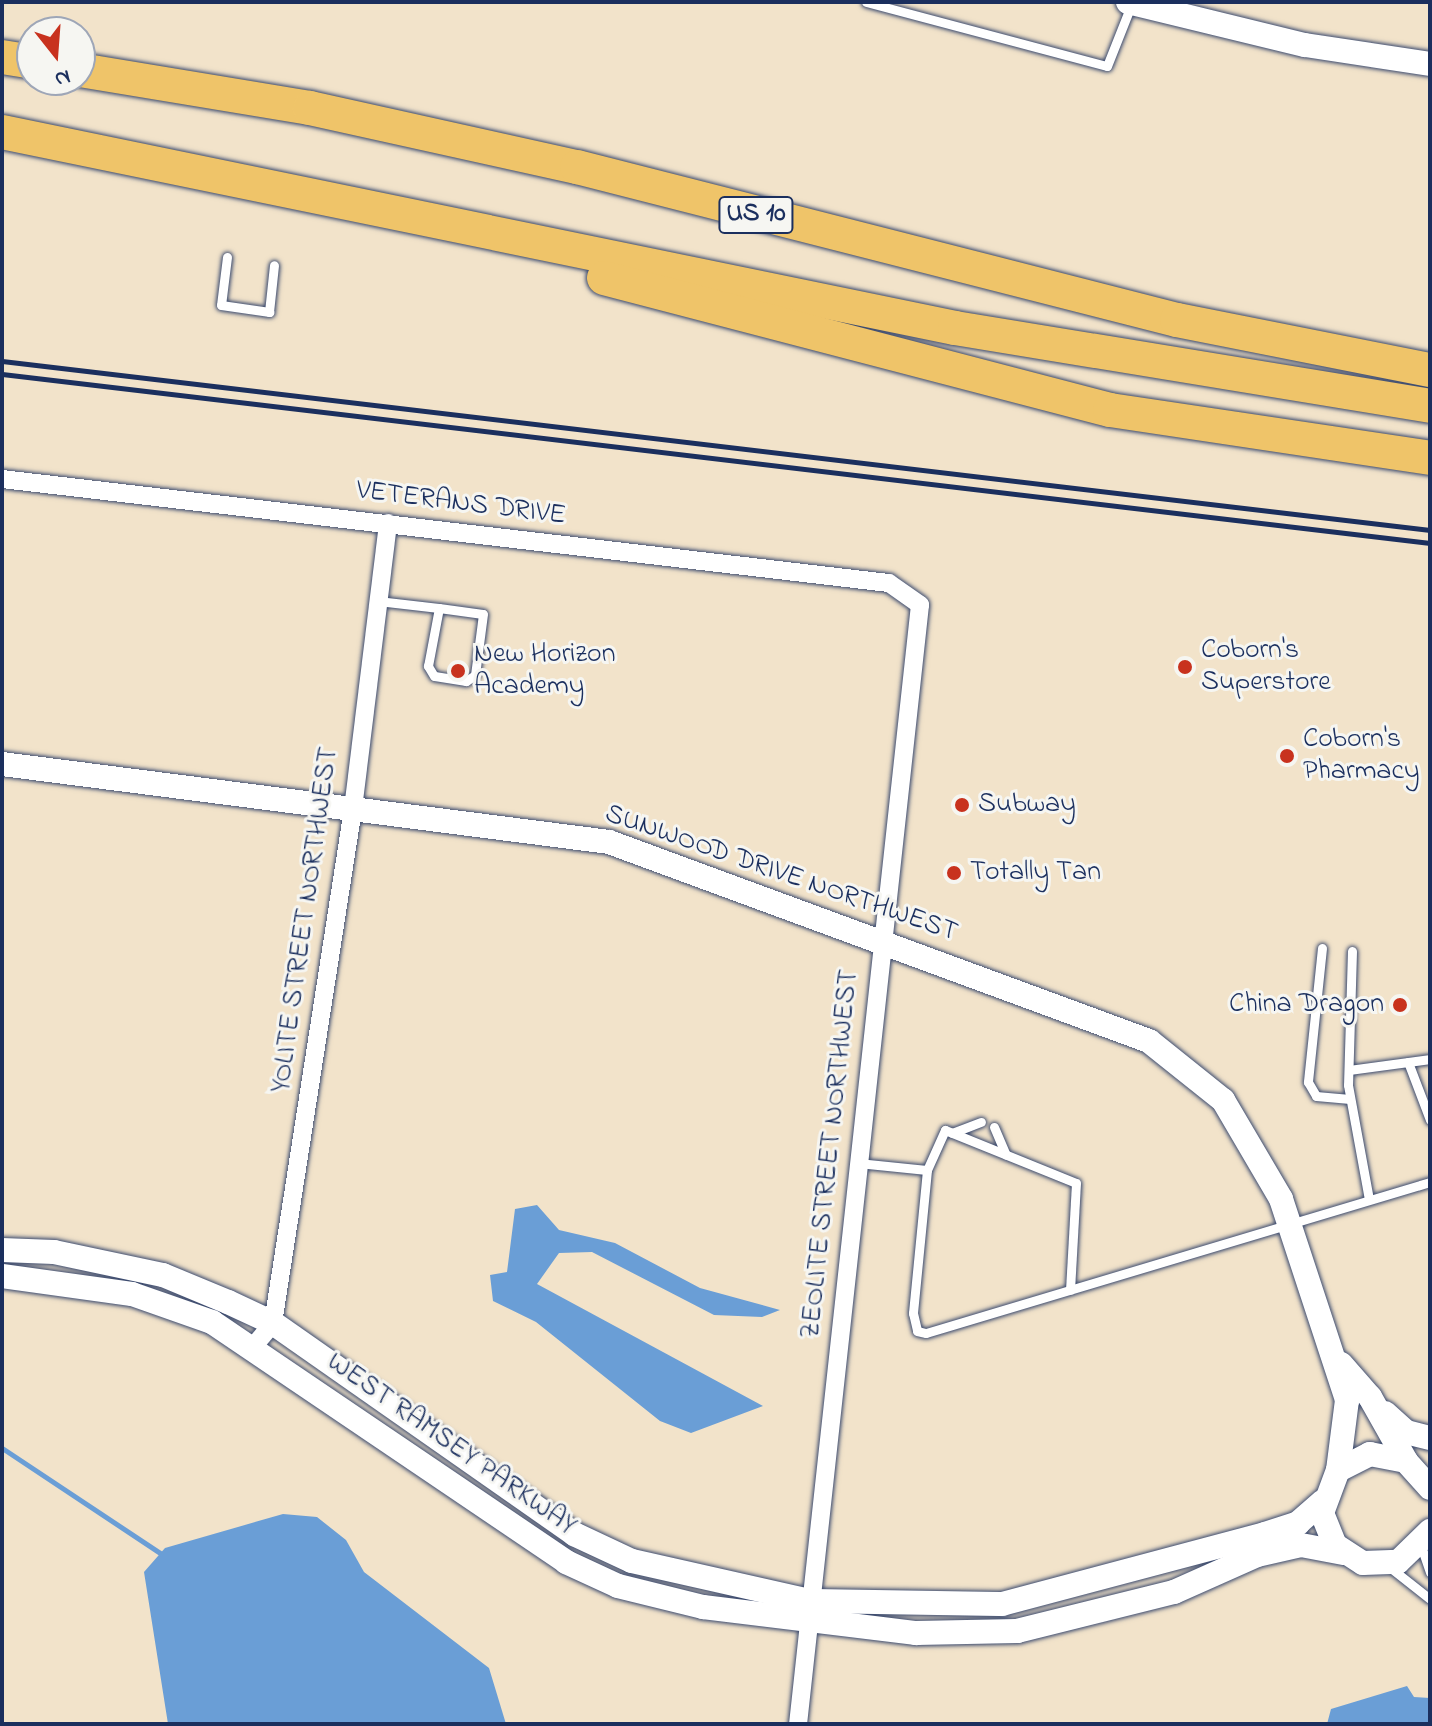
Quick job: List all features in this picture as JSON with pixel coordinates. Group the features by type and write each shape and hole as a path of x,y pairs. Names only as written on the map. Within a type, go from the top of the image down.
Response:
{"highway":[{"name":"US 10","path":"96,73 310,108 562,164 1049,289 1430,370"},
{"path":"2,132 955,328 1430,406"},
{"path":"452,226 630,285 990,382 1227,432 1430,458"},
{"path":"1049,289 1430,354"}],"street":[{"path":"1130,2 1305,45 1430,64"},
{"name":"VETERANS DRIVE","path":"2,479 889,583 911,594"},
{"name":"YOLITE STREET NORTHWEST","path":"273,1323 353,809 388,523"},
{"name":"ZEOLITE STREET NORTHWEST","path":"798,1724 858,1163 922,625 911,594"},
{"name":"SUNWOOD DRIVE NORTHWEST","path":"2,764 609,842 1117,1025 1167,1053 1223,1100 1249,1136 1288,1224 1338,1361"},
{"name":"WEST RAMSEY PARKWAY","path":"2,1250 54,1252 163,1275 273,1323 574,1534 632,1561 810,1611 916,1633 1017,1631 1174,1592 1257,1555 1301,1545 1385,1565"},
{"name":"WEST RAMSEY PARKWAY","path":"2,1276 132,1294 212,1322 566,1562 618,1586 703,1607 810,1611 1002,1604 1265,1534 1298,1523 1323,1501"},
{"path":"253,1347 273,1323"},
{"path":"1338,1361 1393,1423 1430,1438"},
{"path":"1338,1361 1348,1420 1338,1470 1323,1501 1328,1535 1343,1553"},
{"path":"1370,1397 1422,1474"},
{"path":"1338,1470 1370,1454 1422,1474"},
{"path":"1385,1565 1425,1538"}],"lane":[{"path":"866,2 1107,66 1130,2"},
{"path":"227,257 221,305 269,312 274,265"},
{"path":"378,601 439,608 483,614 475,675 466,681 434,676 428,666 439,608"},
{"path":"1322,948 1308,1082 1316,1096 1350,1099"},
{"path":"1352,951 1350,1099 1369,1199"},
{"path":"1349,1070 1430,1059"},
{"path":"1408,1062 1430,1120"},
{"path":"981,1122 952,1133 938,1134 927,1170 917,1331 1070,1290 1430,1182"},
{"path":"994,1127 1006,1155"},
{"path":"952,1133 1076,1183 1070,1290"},
{"path":"858,1163 927,1170"},
{"path":"1425,1538 1430,1572"},
{"path":"1385,1565 1430,1599"}],"water":[{"path":"537,1205 559,1230 615,1243 700,1288 780,1310 762,1317 714,1315 592,1252 559,1253 537,1284 763,1406 691,1433 660,1421 536,1322 493,1301 490,1275 507,1272 515,1209"},
{"path":"283,1514 317,1517 346,1540 364,1572 489,1668 506,1724 168,1724 144,1572 165,1548"},
{"path":"1407,1686 1414,1697 1430,1698 1430,1724 1327,1724 1331,1709"}],"waterway":[{"path":"2,1448 160,1553"}],"railway":[{"path":"2,361 1430,530"},
{"path":"2,374 1430,543"}],"place":[{"name":"Coborn's Superstore","path":"1185,667"},
{"name":"New Horizon Academy","path":"458,671"},
{"name":"Coborn's Pharmacy","path":"1287,756"},
{"name":"Subway","path":"962,805"},
{"name":"Totally Tan","path":"954,873"},
{"name":"China Dragon","path":"1400,1005"}]}
